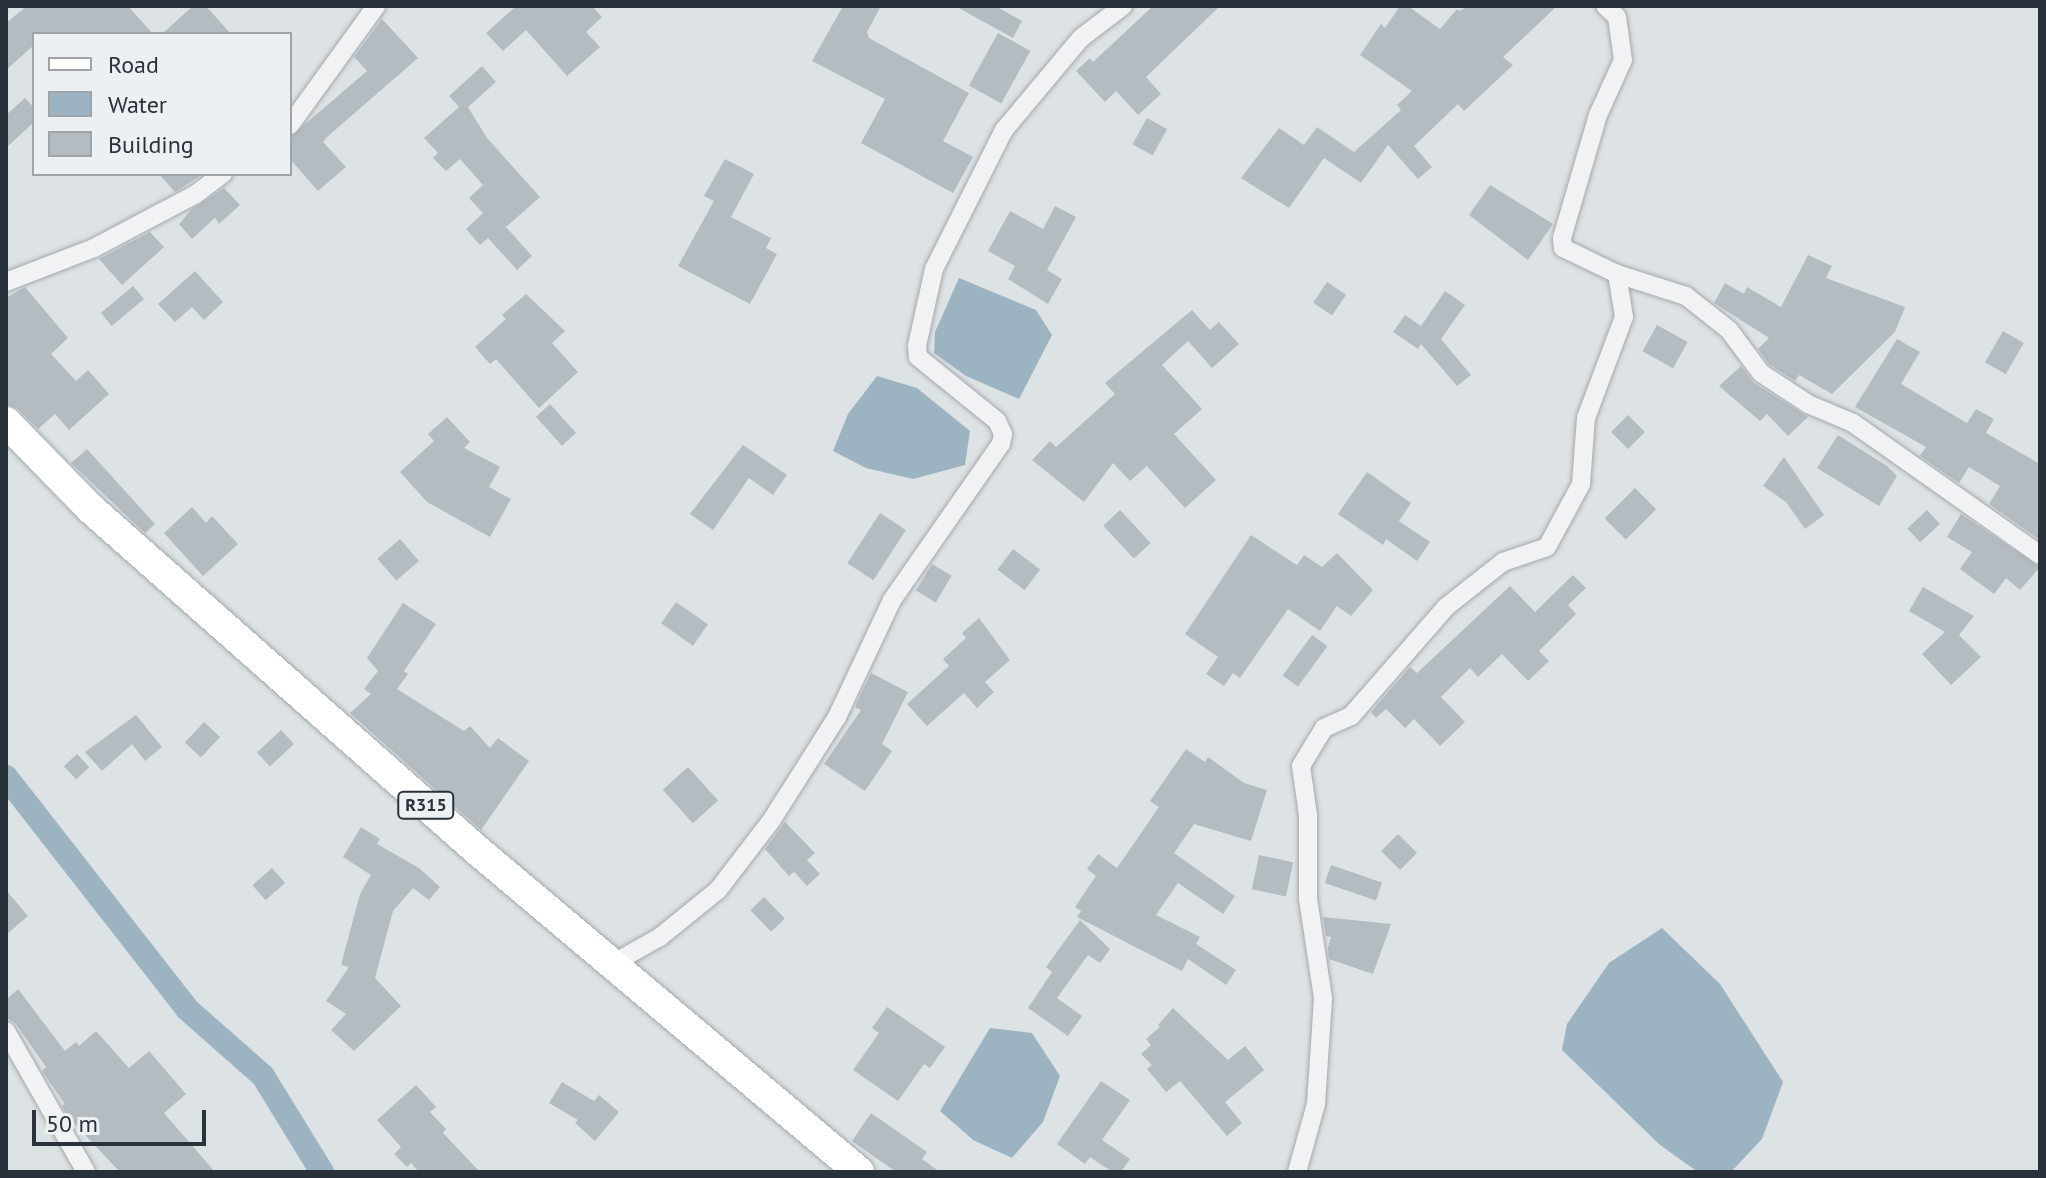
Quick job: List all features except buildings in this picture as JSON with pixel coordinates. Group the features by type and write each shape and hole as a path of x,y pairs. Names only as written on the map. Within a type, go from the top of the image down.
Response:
{"main road":[{"name":"R315","path":"6,422 91,509 478,851 859,1172"}],"street":[{"path":"292,122 376,6"},
{"path":"612,964 660,937 718,890 771,821 837,717 892,600 1001,444 1003,434 997,421 918,357 917,346 934,269 1004,130 1081,38 1123,6"},
{"path":"1605,6 1617,17 1623,60 1598,115 1562,238 1563,248 1617,274 1686,296 1729,330 1761,373 1808,404 1853,423 2040,555"},
{"path":"6,282 94,248 196,194 220,176"},
{"path":"1297,1172 1316,1104 1323,998 1308,899 1308,815 1301,766 1324,728 1351,716 1446,607 1503,562 1547,547 1581,484 1586,418 1624,317 1617,274"},
{"path":"6,1031 86,1172"}],"water":[{"path":"959,278 1036,310 1052,335 1019,399 966,376 934,353 935,332"},
{"path":"877,376 917,388 970,431 965,465 913,479 866,468 833,451 848,414"},
{"path":"1662,928 1720,984 1783,1082 1762,1139 1731,1172 1698,1172 1660,1145 1562,1050 1567,1024 1609,963"},
{"path":"990,1028 1032,1033 1060,1076 1043,1122 1012,1158 973,1140 940,1111"}],"waterway":[{"path":"6,777 187,1009 263,1076 322,1172"}]}
